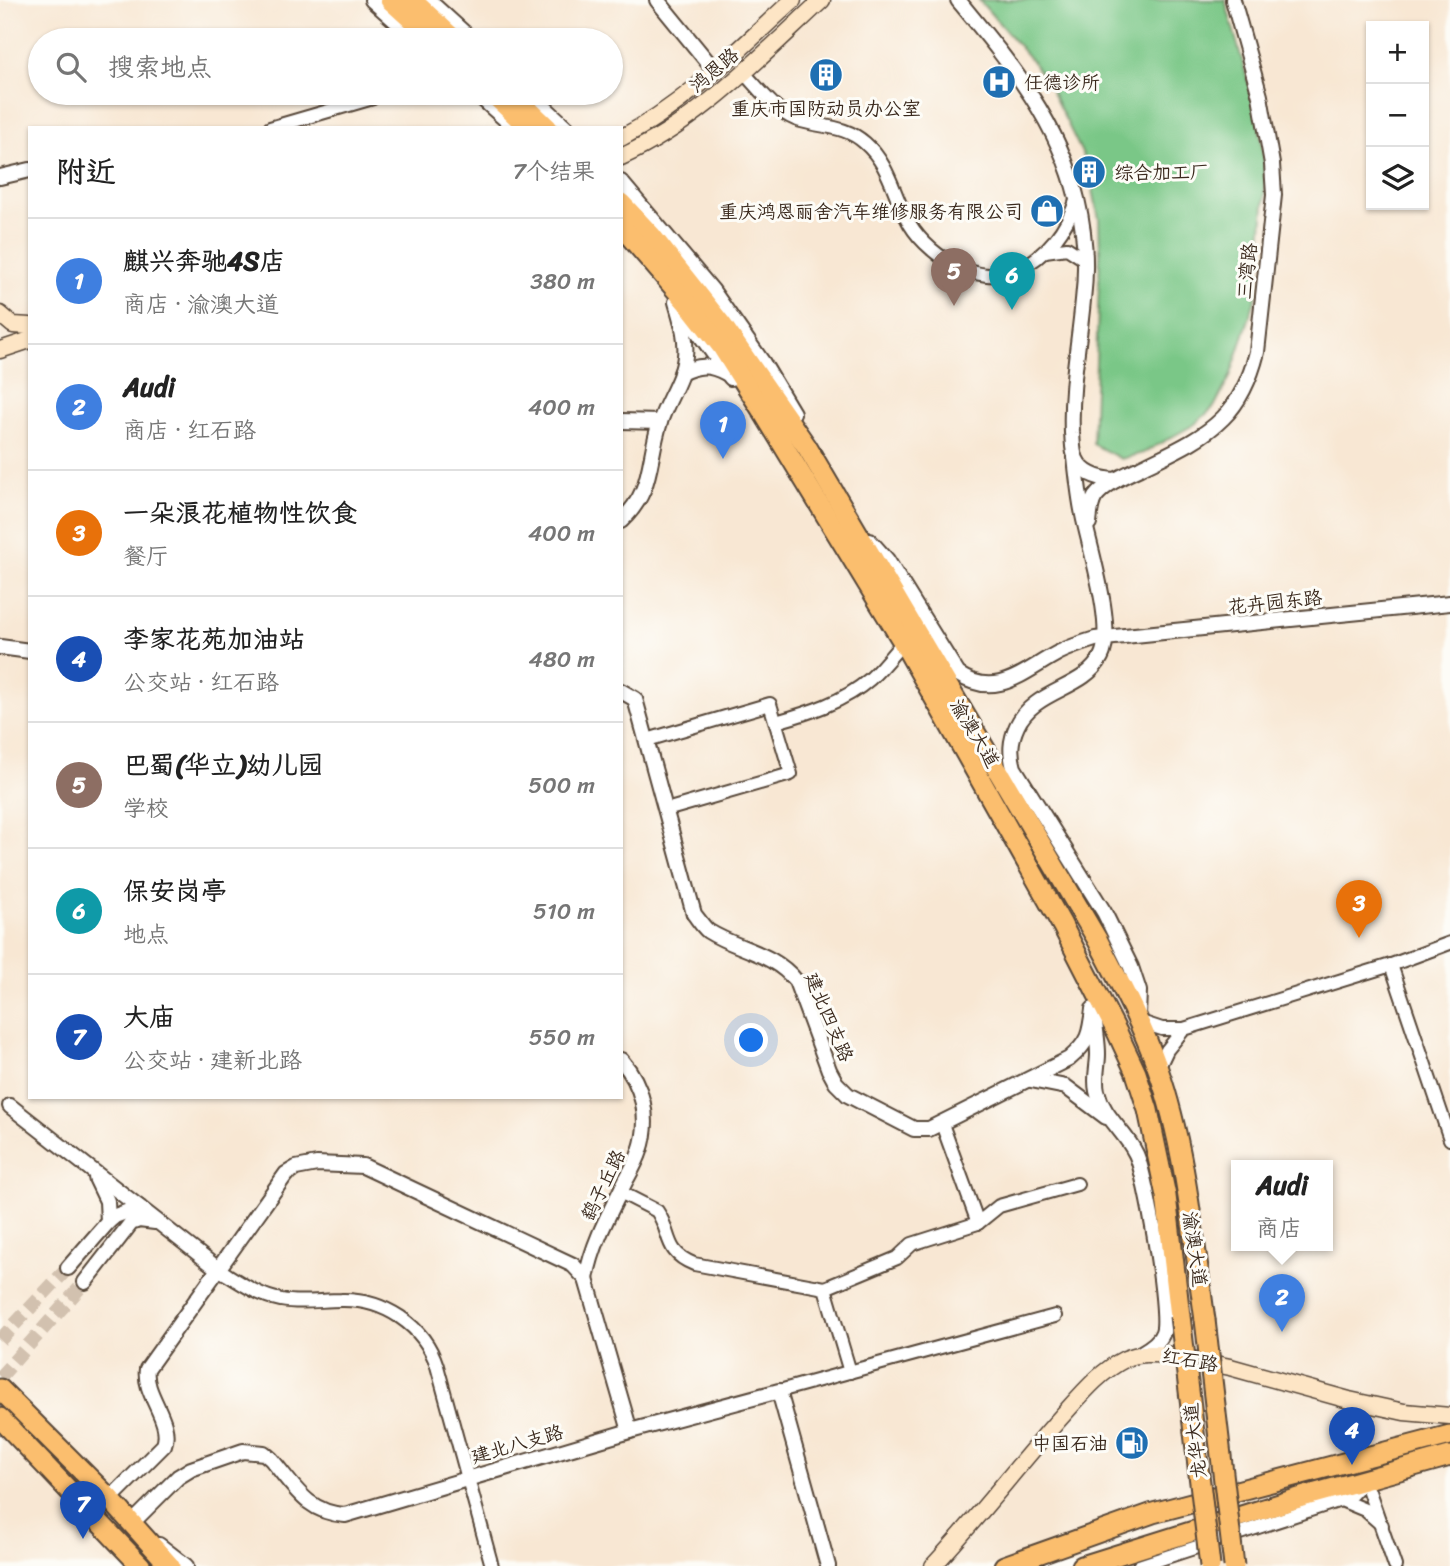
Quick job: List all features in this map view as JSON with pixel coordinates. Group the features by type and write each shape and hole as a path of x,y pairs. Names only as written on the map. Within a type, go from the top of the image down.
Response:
{"main road":[{"path":"390,0 421,28"},
{"path":"412,0 442,28"},
{"name":"鸿恩路","path":"623,137 666,110 715,71 793,0"},
{"name":"鸿恩路","path":"623,156 678,125 744,73 822,0"},
{"path":"505,105 527,126"},
{"path":"524,105 546,126"},
{"name":"渝澳大道","path":"626,199 651,235 689,301 849,518 1097,939 1138,1021 1158,1069 1169,1106 1188,1195 1205,1320"},
{"name":"渝澳大道","path":"623,228 689,301"},
{"path":"0,314 13,326 28,326"},
{"path":"0,350 28,342"},
{"name":"渝澳大道","path":"798,451 1074,950 1136,1073 1148,1110 1166,1196 1180,1316"},
{"name":"龙华大道","path":"1180,1316 1210,1566"},
{"name":"龙华大道","path":"1205,1320 1234,1566"},
{"name":"红石路","path":"933,1566 1094,1380 1125,1359 1141,1353 1172,1354 1404,1412 1450,1416"},
{"path":"0,1389 110,1499 170,1566"},
{"path":"0,1418 135,1561"},
{"path":"1004,1566 1153,1513 1450,1434"},
{"path":"1082,1566 1178,1534 1450,1456"}],"street":[{"path":"372,0 404,28"},
{"path":"428,0 459,28"},
{"path":"657,0 715,71"},
{"path":"958,0 1006,59 1042,110 1056,137 1077,198 1084,241 1084,298 1071,396 1074,457 1102,597 1105,639 1101,659 1085,675 1027,710 1015,731 1010,755 1014,768 1104,912 1131,967 1139,991 1138,1021 1162,1030 1184,1029 1391,965 1450,943"},
{"name":"三湾路","path":"1088,530 1093,502 1097,495 1116,480 1191,441 1223,418 1251,373 1257,352 1275,195 1260,96 1233,0"},
{"path":"744,73 788,116 842,128 868,145 889,176 910,226 957,267 984,275 1004,275 1021,268 1044,251 1067,224 1077,198"},
{"path":"277,126 349,105"},
{"path":"489,105 513,126"},
{"path":"542,105 565,126"},
{"path":"0,177 28,170"},
{"path":"626,199 712,290 763,363 790,406 798,451"},
{"path":"623,236 689,301 730,375 758,417 798,451"},
{"path":"1044,251 1067,248 1084,259"},
{"path":"623,519 636,507 646,487 660,422 681,373 689,301"},
{"path":"681,373 704,366 730,375"},
{"path":"623,421 660,422"},
{"path":"1074,457 1084,471 1096,477 1116,480"},
{"name":"花卉园东路","path":"849,518 887,561 958,674 970,683 984,685 1014,679 1072,647 1105,639 1450,603"},
{"path":"776,722 815,711 856,689 880,670 902,642"},
{"path":"0,647 28,652"},
{"name":"建北四支路","path":"623,692 635,699 694,914 707,930 771,959 786,969 796,981 829,1070 836,1083 848,1095 914,1129 929,1129 1069,1059 1079,1051 1090,1033 1093,1009"},
{"path":"647,740 770,704 791,774 666,810"},
{"path":"1074,950 1093,1009 1098,1057 1097,1090 1111,1121"},
{"path":"1391,965 1450,1139"},
{"path":"1158,1069 1167,1050 1184,1029"},
{"name":"鹞子丘路","path":"586,1279 594,1247 640,1150 644,1124 643,1100 636,1080 623,1063"},
{"path":"1031,1080 1066,1087 1111,1121 1136,1154 1147,1191 1165,1309 1164,1331 1157,1342 1141,1353"},
{"path":"10,1106 218,1269 262,1295 297,1302 358,1300 373,1304 412,1324 432,1349 492,1566"},
{"path":"942,1124 978,1223"},
{"path":"110,1499 164,1445 166,1438 147,1384 147,1369 286,1174 296,1168 317,1164 363,1166 573,1265 586,1279 631,1431"},
{"path":"89,1168 105,1193 108,1222"},
{"path":"620,1192 657,1211 671,1248 684,1260 825,1288 897,1258 912,1244 978,1223 999,1206 1077,1184"},
{"path":"68,1268 108,1222 139,1207"},
{"path":"85,1282 131,1223 147,1219 158,1222"},
{"path":"560,1259 583,1255 594,1247"},
{"path":"825,1288 850,1372"},
{"path":"828,1566 779,1391 1055,1315"},
{"name":"建北八支路","path":"136,1528 178,1477 191,1469 243,1451 264,1453 309,1504 329,1514 345,1515 631,1431 779,1391"},
{"path":"1139,1566 1341,1500 1352,1494 1365,1480 1395,1566"},
{"path":"1341,1500 1365,1510 1382,1525"},
{"path":"136,1528 186,1566"}],"green space":[{"path":"979,0 1225,0 1258,117 1264,160 1265,191 1257,294 1230,377 1214,407 1195,424 1143,453 1121,459 1093,444 1099,219 1083,155 1050,88 1033,62"}],"tunnel":[{"path":"0,1340 68,1268"},
{"path":"0,1377 85,1282"}],"place":[{"name":"重庆市国防动员办公室","path":"826,75"},
{"name":"任德诊所","path":"999,82"},
{"name":"综合加工厂","path":"1089,172"},
{"name":"重庆鸿恩丽舍汽车维修服务有限公司","path":"1047,211"},
{"name":"巴蜀(华立)幼儿园","path":"954,306"},
{"name":"保安岗亭","path":"1012,310"},
{"name":"麒兴奔驰4S店","path":"723,459"},
{"name":"一朵浪花植物性饮食","path":"1359,938"},
{"name":"Audi","path":"1282,1332"},
{"name":"中国石油","path":"1132,1443"},
{"name":"李家花苑加油站","path":"1352,1465"},
{"name":"大庙","path":"83,1539"}]}
